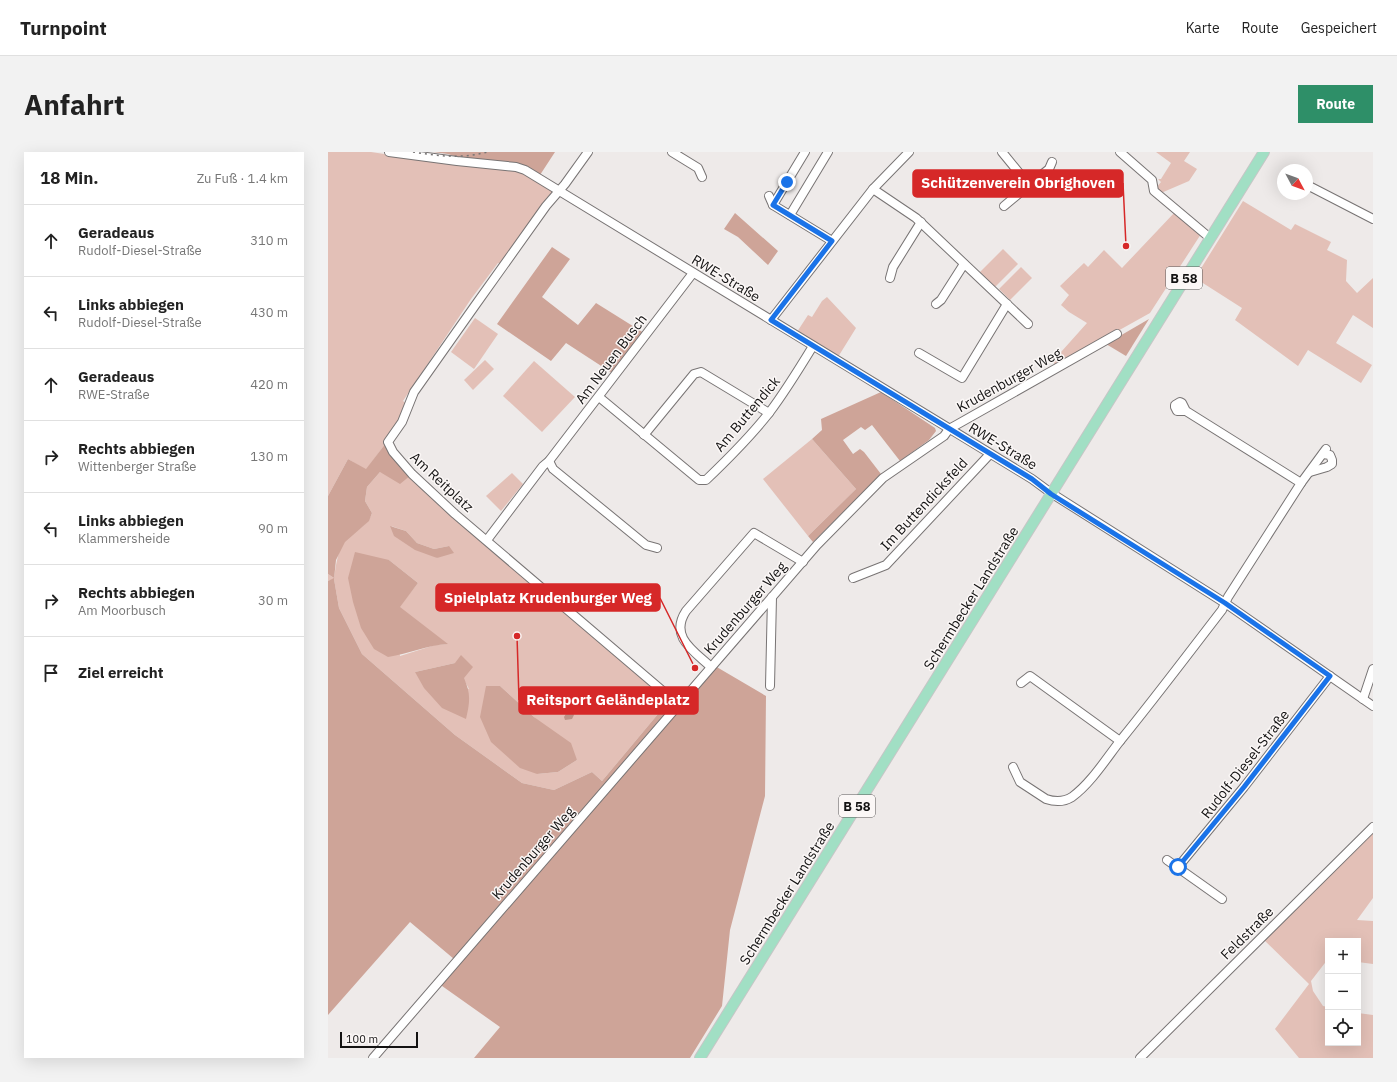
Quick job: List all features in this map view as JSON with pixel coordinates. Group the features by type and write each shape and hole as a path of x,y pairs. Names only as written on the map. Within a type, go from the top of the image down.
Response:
{"main road":[{"name":"Schermbecker Landstraße","path":"700,1058 1264,152"}],"street":[{"name":"RWE-Straße","path":"389,152 516,167 525,170 1032,479 1051,494"},
{"path":"558,191 565,184 588,152"},
{"path":"672,152 698,168 702,177"},
{"path":"773,205 805,152"},
{"path":"771,320 872,189 909,152"},
{"path":"1002,152 1029,185"},
{"path":"1120,152 1152,180 1154,191 1210,238"},
{"path":"790,215 826,153"},
{"path":"1004,206 1049,169 1052,162"},
{"path":"1313,188 1373,219"},
{"path":"872,189 912,214 1028,324"},
{"name":"Am Reitplatz","path":"558,191 414,392 409,401 402,422 388,442 393,452 412,474 455,514 678,704"},
{"path":"770,196 773,205 832,241"},
{"path":"890,278 893,267 921,222"},
{"path":"936,304 941,300 964,264"},
{"name":"Am Neuen Busch","path":"487,540 693,273"},
{"path":"919,353 962,378 1007,304"},
{"name":"Krudenburger Weg","path":"372,1058 772,597 803,562 883,478 944,436 950,429 1117,334"},
{"name":"Am Buttendick","path":"598,397 699,480 706,480 747,440 769,413 790,384 813,346"},
{"path":"644,435 697,372 700,372 769,413"},
{"path":"1186,411 1301,484"},
{"path":"1013,767 1020,782 1046,799 1056,802 1066,800 1077,793 1093,776 1165,686 1222,610 1301,484 1324,451 1330,455 1332,464 1310,472"},
{"name":"Im Buttendicksfeld","path":"853,578 886,565 990,454"},
{"path":"549,461 553,469 634,536 646,545 657,548"},
{"path":"1051,494 1225,603 1373,706"},
{"path":"711,667 682,639 680,629 681,620 686,611 754,533 803,562"},
{"path":"770,686 772,597"},
{"path":"1363,699 1373,669"},
{"path":"1021,683 1030,676 1120,741"},
{"name":"Rudolf-Diesel-Straße","path":"1178,867 1244,787 1330,676"},
{"name":"Feldstraße","path":"1140,1058 1373,827"},
{"path":"1167,860 1222,898"}],"shaded area":[{"path":"328,152 371,152 522,172 553,192 501,264 498,263 471,299 403,401 407,404 386,443 366,470 348,459 328,496"},
{"path":"433,152 555,152 540,175"},
{"path":"1156,152 1190,152 1184,161 1197,169 1189,181 1161,193 1156,188 1161,182 1158,179 1161,179 1171,163"},
{"path":"1243,201 1291,230 1295,224 1331,242 1327,250 1347,260 1346,281 1357,293 1373,278 1373,328 1353,315 1336,343 1372,365 1361,383 1308,350 1298,366 1235,320 1242,308 1195,278"},
{"path":"1175,212 1201,234 1150,313 1055,366 1053,361 1087,323 1069,312 1061,305 1069,295 1060,286 1084,263 1088,267 1104,250 1122,268"},
{"path":"735,213 778,251 768,265 738,237 724,229"},
{"path":"552,247 570,259 542,297 578,325 596,303 644,333 612,373 566,343 551,361 497,324"},
{"path":"1003,249 1018,264 995,287 980,272"},
{"path":"1021,267 1032,278 1010,300 999,289"},
{"path":"827,297 856,328 838,357 797,332 808,315 812,317 822,301"},
{"path":"475,318 498,334 474,369 451,352"},
{"path":"1149,319 1126,356 1106,344"},
{"path":"485,360 494,369 473,390 464,380"},
{"path":"534,361 575,397 542,432 503,396"},
{"path":"881,392 935,428 936,431 929,440 900,461 872,425 865,430 861,427 843,440 853,454 860,449 864,452 881,474 813,542 808,536 856,489 812,439 822,430 821,419"},
{"path":"812,439 856,489 808,536 763,479"},
{"path":"386,443 411,475 400,484 380,472 367,487 365,501 372,513 369,521 345,542 336,560 334,579 339,608 362,654 455,735 522,783 554,790 592,772 602,781 663,708 670,712 715,666 766,696 765,796 730,930 722,1006 690,1058 474,1058 500,1027 435,981 454,959 410,922 328,1015 328,581 334,578 328,574 328,496 348,459 366,469"},
{"path":"380,472 411,475 677,704 670,712 663,708 602,781 592,772 554,790 522,783 455,735 362,654 339,608 334,579 328,581 328,574 334,578 338,555 344,542 370,518 372,513 365,501 367,487","holes":["391,526 406,531 417,543 434,549 449,546 437,558","389,560 418,583 399,607 447,644 435,645 400,656","455,663 469,689 415,672","500,686 534,717 577,760 558,772 537,774","561,697 572,707 574,713 573,716 566,710 559,708 554,701 556,698"]},
{"path":"512,473 523,484 501,511 486,496"},
{"path":"390,526 406,531 417,543 434,549 449,546 454,553 437,558 415,550 394,536"},
{"path":"355,552 389,560 418,583 400,607 448,644 433,646 388,657 374,649 361,628 353,602 348,578"},
{"path":"461,655 473,667 464,678 468,689 469,698 466,719 442,708 424,688 415,672 455,663"},
{"path":"486,686 500,686 534,717 571,743 577,760 558,772 537,774 520,768 491,742 480,717"},
{"path":"561,697 572,707 574,715 572,719 565,720 564,717 567,712 562,708 555,710 552,709 554,701"},
{"path":"1373,831 1373,898 1357,920 1373,921 1373,964 1361,962 1361,938 1325,938 1325,963 1311,981 1313,991 1323,1006 1325,1006 1325,1046 1361,1046 1361,1013 1373,1015 1373,1058 1299,1058 1275,1029 1309,984 1263,939"}],"railway":[{"path":"413,152 441,156 468,156 487,152"}],"place":[{"name":"Schützenverein Obrighoven","path":"1126,246"},
{"name":"Reitsport Geländeplatz","path":"517,636"},
{"name":"Spielplatz Krudenburger Weg","path":"695,668"}],"route":[{"path":"787,182 773,205 832,241 771,320 1032,479 1051,494 1225,603 1330,676 1244,787 1178,867"}]}
